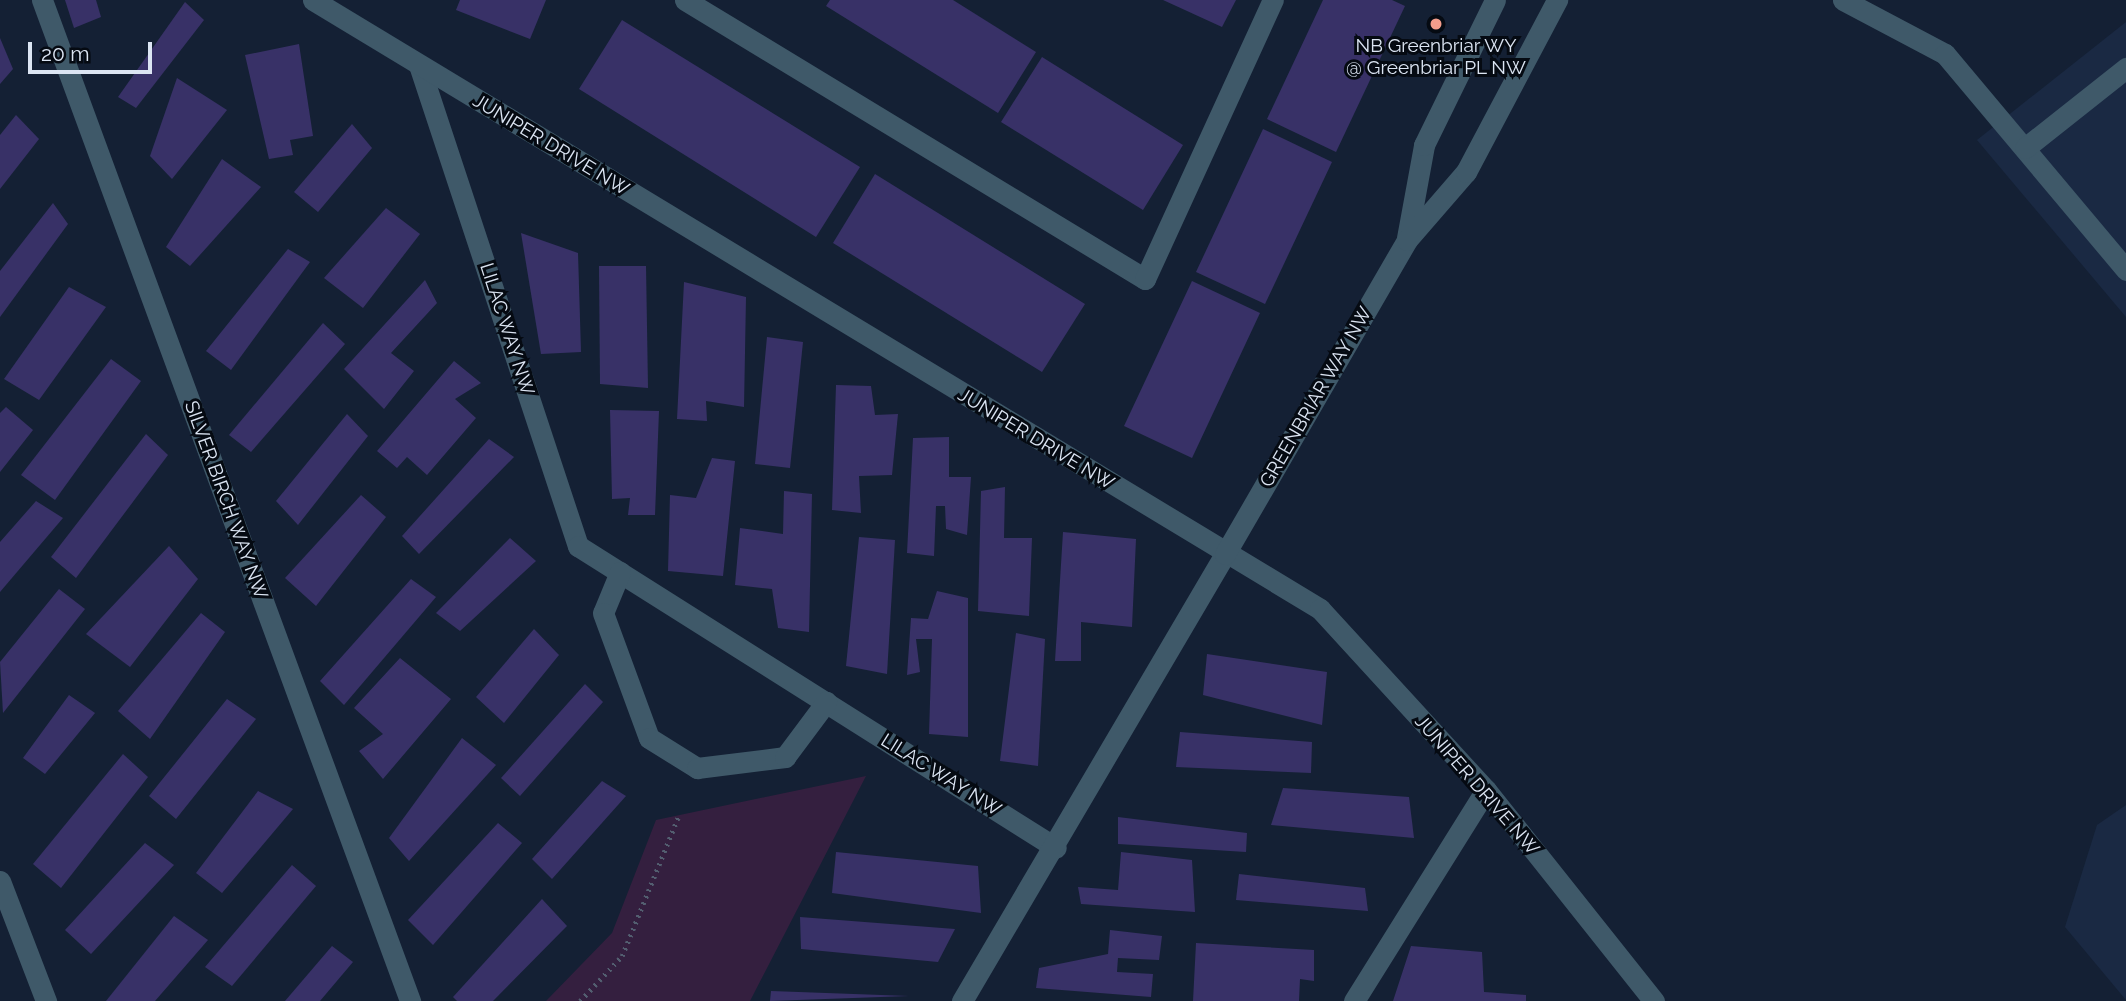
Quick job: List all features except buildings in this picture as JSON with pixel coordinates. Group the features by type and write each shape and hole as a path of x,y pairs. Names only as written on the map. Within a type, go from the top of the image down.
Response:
{"street":[{"name":"SILVER BIRCH WAY NW","path":"42,0 410,1001"},
{"name":"JUNIPER DRIVE NW","path":"313,0 1320,609 1486,790 1654,1001"},
{"path":"685,0 1145,279 1273,0"},
{"name":"GREENBRIAR WAY NW","path":"1407,240 1424,145 1495,0"},
{"name":"GREENBRIAR WAY NW","path":"962,1001 1056,848 1407,240 1466,172 1557,0"},
{"path":"1843,0 1945,54 2126,270"},
{"name":"LILAC WAY NW","path":"419,65 578,546 1056,848"},
{"path":"2025,148 2126,68"},
{"path":"620,572 603,613 649,738 658,744 697,768 785,757 827,702"},
{"path":"1354,1001 1486,790"},
{"path":"0,881 46,1001"}],"path":[{"path":"580,1001 622,957 679,815"}],"shaded area":[{"path":"2126,22 2126,317 1977,140"},
{"path":"866,776 750,1001 546,1001 612,933 656,820"},
{"path":"2126,805 2126,1000 2065,927 2097,825"}],"place":[{"name":"NB Greenbriar WY @ Greenbriar PL NW","path":"1436,24"}]}
